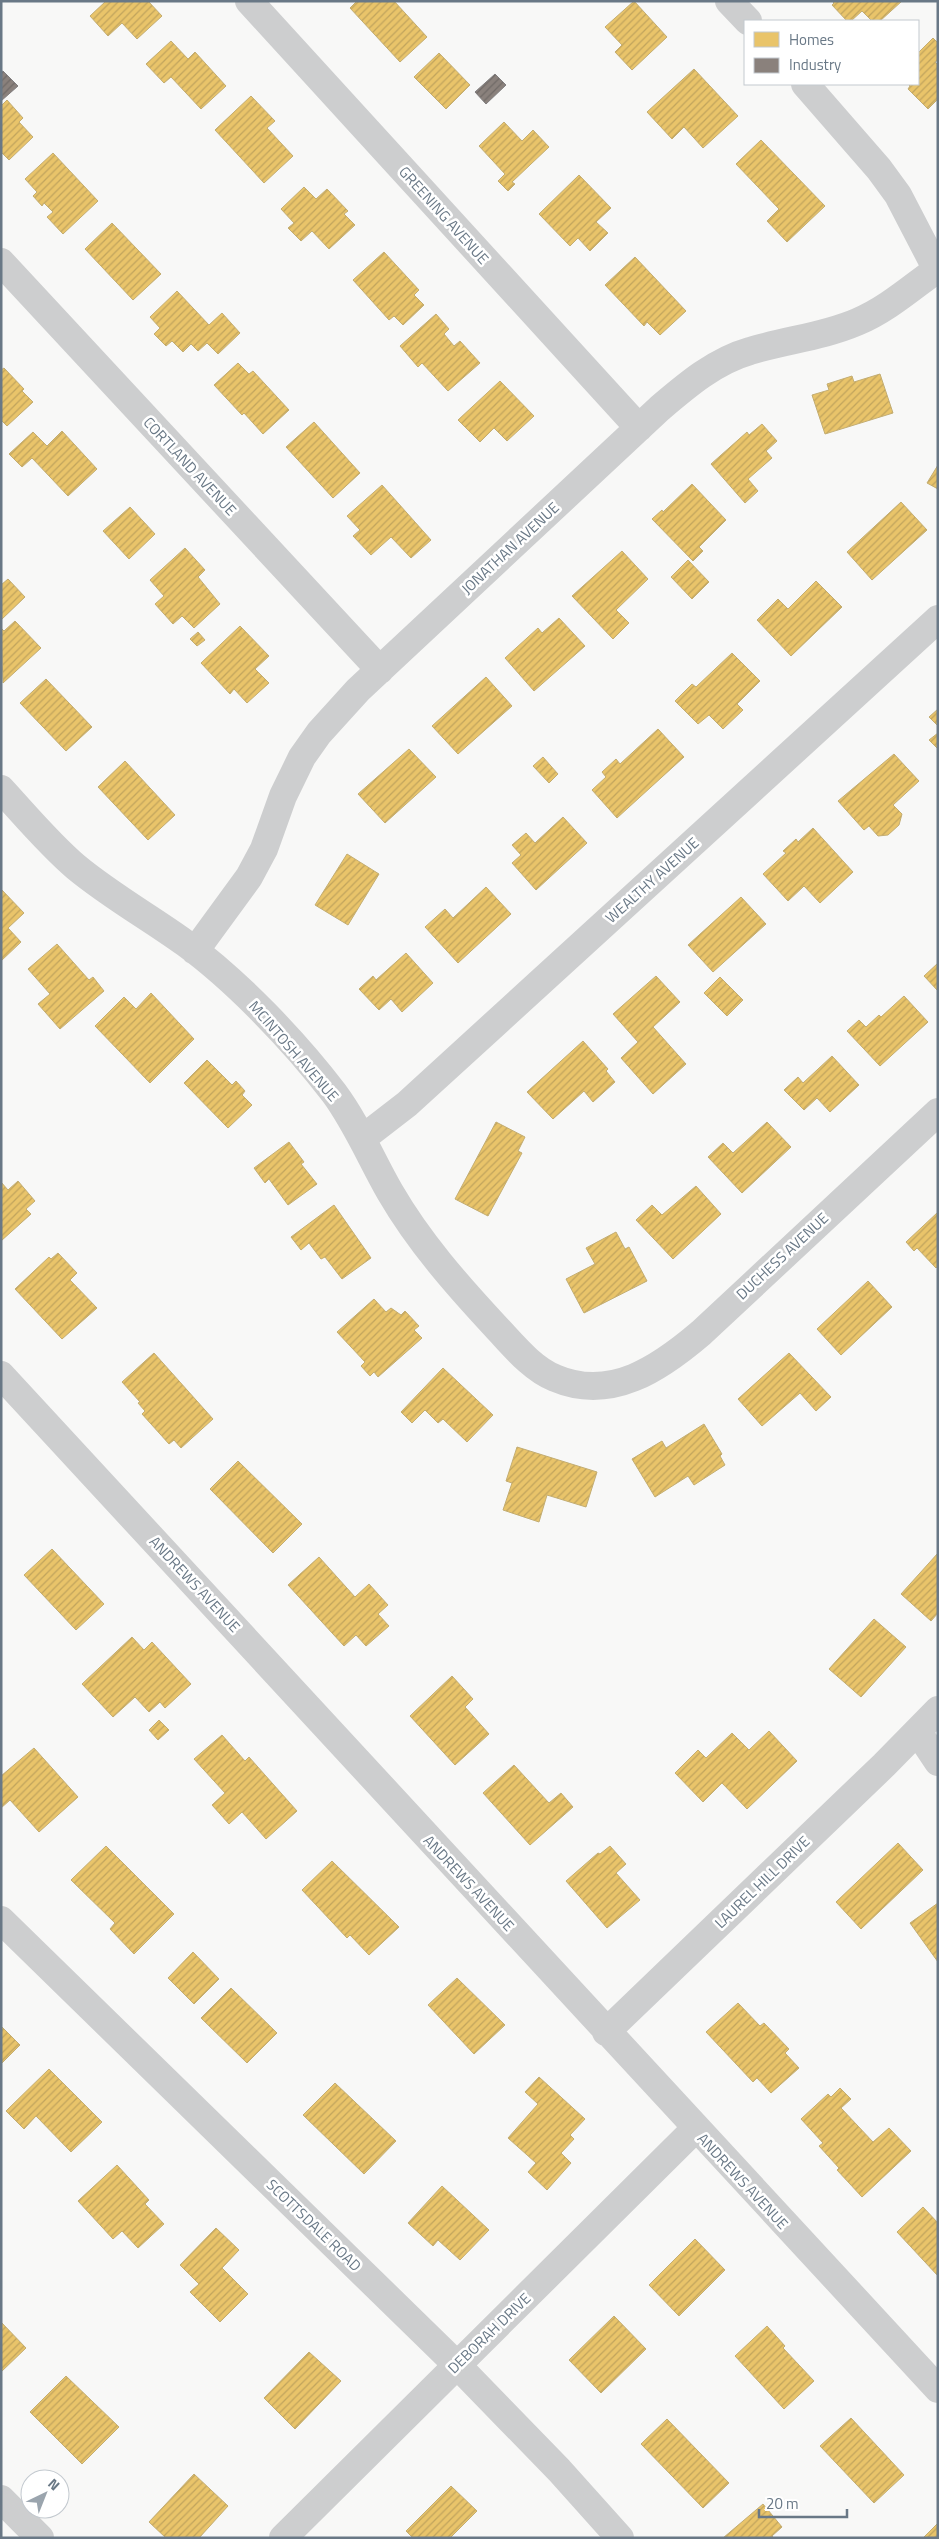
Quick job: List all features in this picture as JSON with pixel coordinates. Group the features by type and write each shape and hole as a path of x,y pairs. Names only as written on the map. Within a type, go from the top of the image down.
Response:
{"street":[{"name":"GREENING AVENUE","path":"249,1 639,428"},
{"path":"730,1 747,20"},
{"path":"806,85 879,169 898,195 937,271"},
{"name":"CORTLAND AVENUE","path":"1,262 380,670"},
{"name":"JONATHAN AVENUE","path":"195,951 249,877 264,849 283,796 302,757 337,712 639,428 682,390 725,360 750,350 828,333 859,321 885,307 937,271"},
{"name":"WEALTHY AVENUE","path":"363,1138 406,1104 938,619"},
{"name":"MCINTOSH AVENUE","path":"1,789 74,865 116,898 195,951 223,974 273,1024 335,1094 363,1138 390,1191 420,1238 466,1296 531,1362 554,1378 585,1388 615,1384"},
{"name":"DUCHESS AVENUE","path":"615,1384 646,1372 679,1351 938,1112"},
{"name":"ANDREWS AVENUE","path":"1,1375 695,2129 938,2389"},
{"name":"LAUREL HILL DRIVE","path":"606,2032 918,1732 938,1710"},
{"path":"918,1732 938,1762"},
{"name":"SCOTTSDALE ROAD","path":"1,1920 456,2364 559,2470 620,2538"},
{"name":"DEBORAH DRIVE","path":"283,2538 456,2364 695,2129"},
{"path":"1,2499 40,2538"}],"building: Homes":[{"path":"106,1 148,1 162,16 137,39 122,23 108,36 90,16"},
{"path":"357,1 394,1 427,37 400,62 350,8"},
{"path":"634,1 667,37 632,70 615,52 622,45 605,27"},
{"path":"832,1 902,1 881,20 871,20 862,11 852,20 846,20 832,5 834,3"},
{"path":"933,38 938,43 938,60 935,62 938,65 938,99 928,109 908,89 909,85 919,85 919,52"},
{"path":"171,41 188,59 195,52 226,86 201,109 171,77 164,83 146,64"},
{"path":"439,53 470,85 446,109 414,77"},
{"path":"694,69 738,116 703,148 684,127 672,139 647,112"},
{"path":"251,96 275,121 267,128 293,156 264,183 215,130"},
{"path":"7,100 23,118 19,122 33,137 9,160 1,152 1,106"},
{"path":"504,122 522,141 533,130 549,147 512,182 515,184 508,191 498,181 505,174 479,146"},
{"path":"761,140 825,206 787,242 767,221 779,209 736,164"},
{"path":"53,153 98,201 63,234 47,217 53,212 44,203 42,206 33,196 37,192 25,179"},
{"path":"579,175 611,208 596,222 608,233 590,251 578,238 570,246 539,214"},
{"path":"304,187 316,199 327,189 348,211 344,214 355,225 329,249 312,231 301,241 288,228 294,223 281,209"},
{"path":"112,223 161,274 133,300 85,249"},
{"path":"384,252 419,290 414,295 424,305 403,325 394,316 389,320 353,280"},
{"path":"635,257 686,311 660,335 647,322 644,326 605,285"},
{"path":"177,291 209,325 222,313 240,333 218,354 207,343 198,351 191,344 183,352 172,341 166,346 154,334 160,328 150,317"},
{"path":"436,314 449,329 444,334 454,346 460,341 480,363 448,391 422,363 418,367 400,346"},
{"path":"238,363 249,374 253,371 289,410 263,434 214,385"},
{"path":"4,368 24,389 22,391 33,402 7,426 1,420 1,370"},
{"path":"880,374 893,413 825,434 812,395 829,390 827,384 852,376 854,382"},
{"path":"500,381 534,416 507,441 494,428 480,442 458,420"},
{"path":"314,422 360,473 333,498 286,447"},
{"path":"762,424 777,441 766,451 772,458 748,479 758,491 745,503 711,464 747,432 749,435"},
{"path":"62,431 97,469 68,496 32,458 22,467 9,454 33,432 47,446"},
{"path":"938,465 938,489 927,483"},
{"path":"692,484 726,520 699,547 703,551 693,561 652,519 662,510 663,512"},
{"path":"382,485 431,540 411,558 391,537 371,555 353,536 360,530 347,516"},
{"path":"901,502 927,530 872,580 847,552"},
{"path":"130,507 155,534 129,559 103,531"},
{"path":"185,548 205,570 198,577 220,604 194,628 182,616 173,624 155,604 164,596 150,580"},
{"path":"622,551 648,579 616,610 629,623 613,639 572,596"},
{"path":"688,560 709,582 692,599 671,577"},
{"path":"8,579 25,597 1,620 1,585"},
{"path":"816,581 842,607 791,656 757,620 778,599 788,609"},
{"path":"559,618 585,646 534,691 505,658 538,628 542,633"},
{"path":"15,621 41,648 3,683 1,628 4,631"},
{"path":"240,626 269,656 255,669 269,683 247,703 234,689 230,694 201,663"},
{"path":"198,632 205,640 197,646 190,639"},
{"path":"732,653 760,681 737,704 743,710 723,729 709,715 698,724 675,701 692,684 696,687"},
{"path":"486,677 512,706 458,754 432,726"},
{"path":"46,679 92,727 66,751 20,703"},
{"path":"938,709 938,726 929,717"},
{"path":"658,729 684,757 617,818 592,790 606,777 602,772 616,759 620,764"},
{"path":"938,733 938,749 929,740"},
{"path":"409,749 436,777 385,823 358,794"},
{"path":"894,754 919,781 893,805 902,814 899,825 888,835 878,836 869,826 864,830 838,801"},
{"path":"543,757 558,774 549,783 533,766"},
{"path":"125,761 175,815 148,840 98,787"},
{"path":"563,817 587,843 536,890 512,863 521,855 512,845 526,833 535,843"},
{"path":"813,828 853,872 820,903 804,886 788,901 763,874 786,853 783,851 796,839 798,842"},
{"path":"347,854 379,874 348,925 315,905"},
{"path":"486,887 511,914 458,963 425,927 445,909 453,918"},
{"path":"1,889 24,913 8,928 21,942 1,961"},
{"path":"741,897 766,924 713,972 688,945"},
{"path":"57,944 89,980 93,977 104,991 60,1029 38,1004 50,994 28,969"},
{"path":"406,953 433,983 402,1012 391,999 379,1010 359,989 373,976 376,980"},
{"path":"938,963 938,991 924,976"},
{"path":"656,976 680,1002 653,1027 686,1064 653,1094 621,1058 638,1042 613,1014"},
{"path":"720,977 743,1000 727,1016 704,993"},
{"path":"151,993 194,1039 150,1083 95,1026 124,997 136,1009"},
{"path":"904,996 928,1022 880,1066 847,1031 859,1020 866,1027 879,1015 881,1017"},
{"path":"583,1041 608,1069 606,1071 615,1082 593,1102 584,1091 553,1119 527,1092"},
{"path":"832,1056 859,1085 830,1112 817,1098 804,1110 784,1090 798,1077 803,1083"},
{"path":"207,1060 232,1085 236,1081 245,1091 242,1095 252,1105 228,1128 184,1083"},
{"path":"496,1122 525,1137 518,1151 522,1153 488,1216 455,1199"},
{"path":"767,1122 791,1147 742,1193 708,1157 723,1143 733,1153"},
{"path":"289,1142 304,1162 301,1164 317,1184 288,1205 269,1179 265,1183 254,1168"},
{"path":"18,1181 35,1201 26,1209 31,1214 1,1241 1,1182 8,1190"},
{"path":"696,1186 721,1214 673,1259 636,1220 652,1205 662,1215"},
{"path":"334,1205 371,1258 342,1279 325,1257 321,1259 309,1243 301,1250 291,1237"},
{"path":"938,1212 938,1266 936,1268 917,1248 914,1251 906,1242"},
{"path":"616,1232 625,1249 629,1247 647,1281 584,1313 566,1279 595,1264 586,1248"},
{"path":"58,1253 77,1273 70,1280 97,1308 62,1339 15,1289 49,1257 51,1259"},
{"path":"868,1281 892,1307 841,1355 817,1329"},
{"path":"374,1299 386,1312 391,1308 401,1315 405,1311 419,1326 414,1330 422,1338 378,1377 374,1372 370,1376 361,1366 365,1362 337,1332"},
{"path":"154,1353 213,1419 181,1448 174,1440 169,1444 142,1414 145,1411 138,1403 140,1402 122,1382"},
{"path":"789,1353 831,1397 816,1411 800,1393 762,1426 738,1399"},
{"path":"443,1368 493,1415 467,1442 443,1419 438,1423 425,1410 412,1423 401,1412"},
{"path":"704,1424 722,1454 720,1456 725,1465 694,1485 688,1476 655,1497 632,1459 662,1441 666,1448"},
{"path":"517,1447 597,1472 586,1507 547,1495 539,1522 503,1510 512,1483 506,1481"},
{"path":"238,1461 302,1524 273,1553 210,1489"},
{"path":"52,1549 104,1604 76,1630 24,1575"},
{"path":"938,1553 938,1613 931,1621 901,1594"},
{"path":"319,1557 355,1597 369,1584 388,1605 378,1614 389,1626 366,1646 356,1635 344,1646 288,1585"},
{"path":"874,1619 906,1647 861,1697 829,1669"},
{"path":"132,1637 144,1650 152,1642 191,1684 165,1708 160,1702 149,1712 135,1697 113,1717 82,1684"},
{"path":"452,1676 473,1699 465,1707 489,1734 455,1765 410,1716"},
{"path":"159,1720 169,1730 158,1740 149,1730"},
{"path":"769,1731 797,1761 747,1809 722,1783 703,1802 675,1773 698,1750 706,1758 732,1733 749,1750"},
{"path":"222,1735 245,1761 249,1757 297,1811 266,1839 242,1812 229,1824 212,1805 225,1793 194,1759"},
{"path":"34,1748 78,1797 39,1832 10,1800 1,1808 1,1776"},
{"path":"514,1765 549,1803 561,1793 573,1807 530,1845 483,1793"},
{"path":"898,1843 923,1870 861,1929 836,1902"},
{"path":"106,1846 174,1914 134,1954 110,1929 115,1923 71,1880"},
{"path":"610,1846 626,1864 616,1873 640,1900 607,1928 566,1881 598,1853 600,1854"},
{"path":"332,1861 399,1927 369,1955 350,1935 347,1938 302,1890"},
{"path":"938,1903 938,1962 910,1923"},
{"path":"193,1952 219,1979 194,2004 168,1978"},
{"path":"457,1978 505,2025 474,2054 428,2005"},
{"path":"231,1988 277,2033 247,2063 201,2018"},
{"path":"738,2003 760,2026 764,2023 789,2049 785,2053 799,2068 771,2093 757,2078 753,2082 706,2032"},
{"path":"1,2026 20,2045 1,2064"},
{"path":"49,2069 102,2122 71,2152 36,2116 24,2129 6,2111"},
{"path":"539,2077 585,2119 570,2135 574,2139 561,2153 571,2163 547,2190 528,2172 536,2163 508,2138 538,2104 525,2092"},
{"path":"335,2083 396,2141 364,2174 303,2115"},
{"path":"840,2088 851,2099 841,2108 873,2142 889,2128 911,2151 862,2197 837,2170 839,2168 819,2146 823,2143 801,2119 828,2094 831,2097"},
{"path":"117,2165 149,2200 145,2204 164,2224 138,2248 122,2231 113,2239 78,2201"},
{"path":"442,2186 489,2230 460,2260 438,2240 433,2246 408,2223"},
{"path":"923,2207 938,2223 938,2276 897,2232"},
{"path":"216,2228 239,2250 222,2268 248,2294 220,2322 190,2292 199,2284 180,2265"},
{"path":"695,2239 725,2270 679,2316 649,2285"},
{"path":"614,2316 646,2349 601,2393 569,2360"},
{"path":"1,2322 26,2348 1,2372"},
{"path":"767,2326 785,2346 783,2348 814,2381 784,2409 735,2356"},
{"path":"309,2352 341,2381 295,2429 264,2398"},
{"path":"66,2376 119,2427 82,2464 30,2412"},
{"path":"851,2418 904,2475 874,2503 820,2446"},
{"path":"667,2419 729,2483 703,2508 641,2444"},
{"path":"194,2474 228,2506 199,2538 166,2538 149,2522"},
{"path":"451,2486 477,2511 450,2538 413,2538 406,2531"},
{"path":"763,2504 782,2527 772,2536 774,2538 723,2538"},
{"path":"938,2523 938,2538 923,2538"}],"building: Industry":[{"path":"3,71 18,86 1,101 1,72"},
{"path":"495,74 506,85 486,104 475,92"}]}
